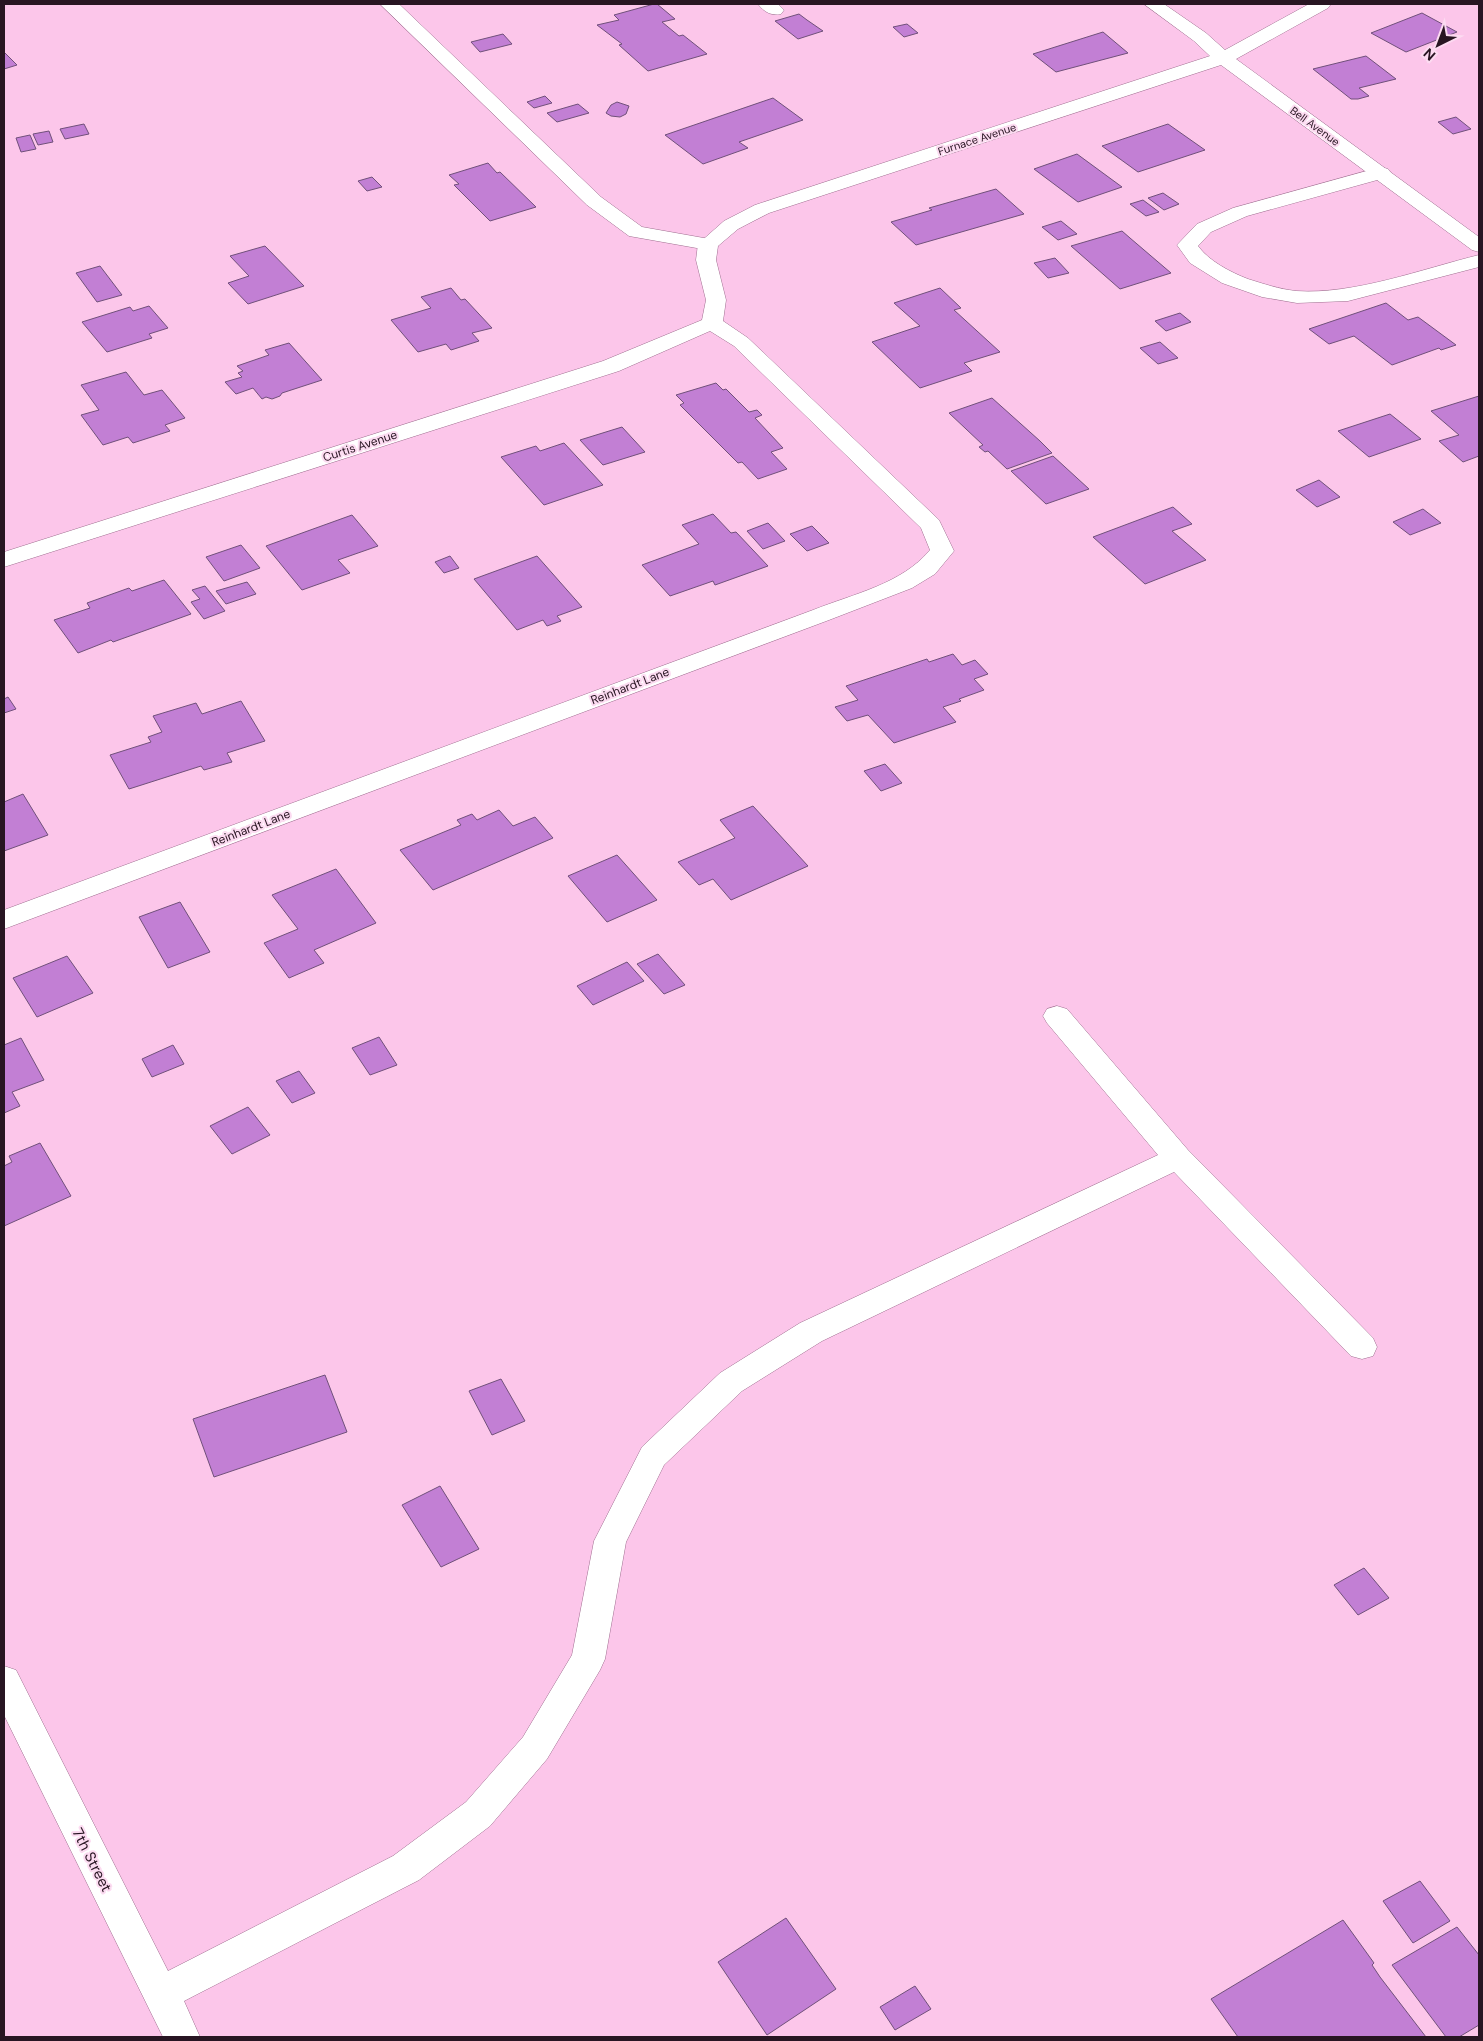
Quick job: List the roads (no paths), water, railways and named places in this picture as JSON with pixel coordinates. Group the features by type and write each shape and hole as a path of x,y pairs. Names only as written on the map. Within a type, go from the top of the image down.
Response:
{"street":[{"path":"389,4 594,201 636,232 708,244 706,260 716,300 712,323"},
{"name":"Bell Avenue","path":"1153,4 1200,37 1223,58 1479,246"},
{"name":"Furnace Avenue","path":"708,244 731,224 762,209 1223,58 1322,4"},
{"path":"1381,173 1240,212 1204,228 1187,244 1197,259 1228,279 1270,293 1298,297 1348,296 1479,261"},
{"name":"Curtis Avenue","path":"4,560 611,366 712,323"},
{"name":"Reinhardt Lane","path":"4,920 822,614 904,582 927,569 942,552 931,525 741,342 712,323"},
{"path":"1058,1016 1178,1158 1362,1347"},
{"path":"160,1994 406,1868 478,1814 535,1748 588,1659 610,1541 653,1456 731,1382 811,1332 1178,1158"},
{"name":"7th Street","path":"4,1681 182,2037"}]}
